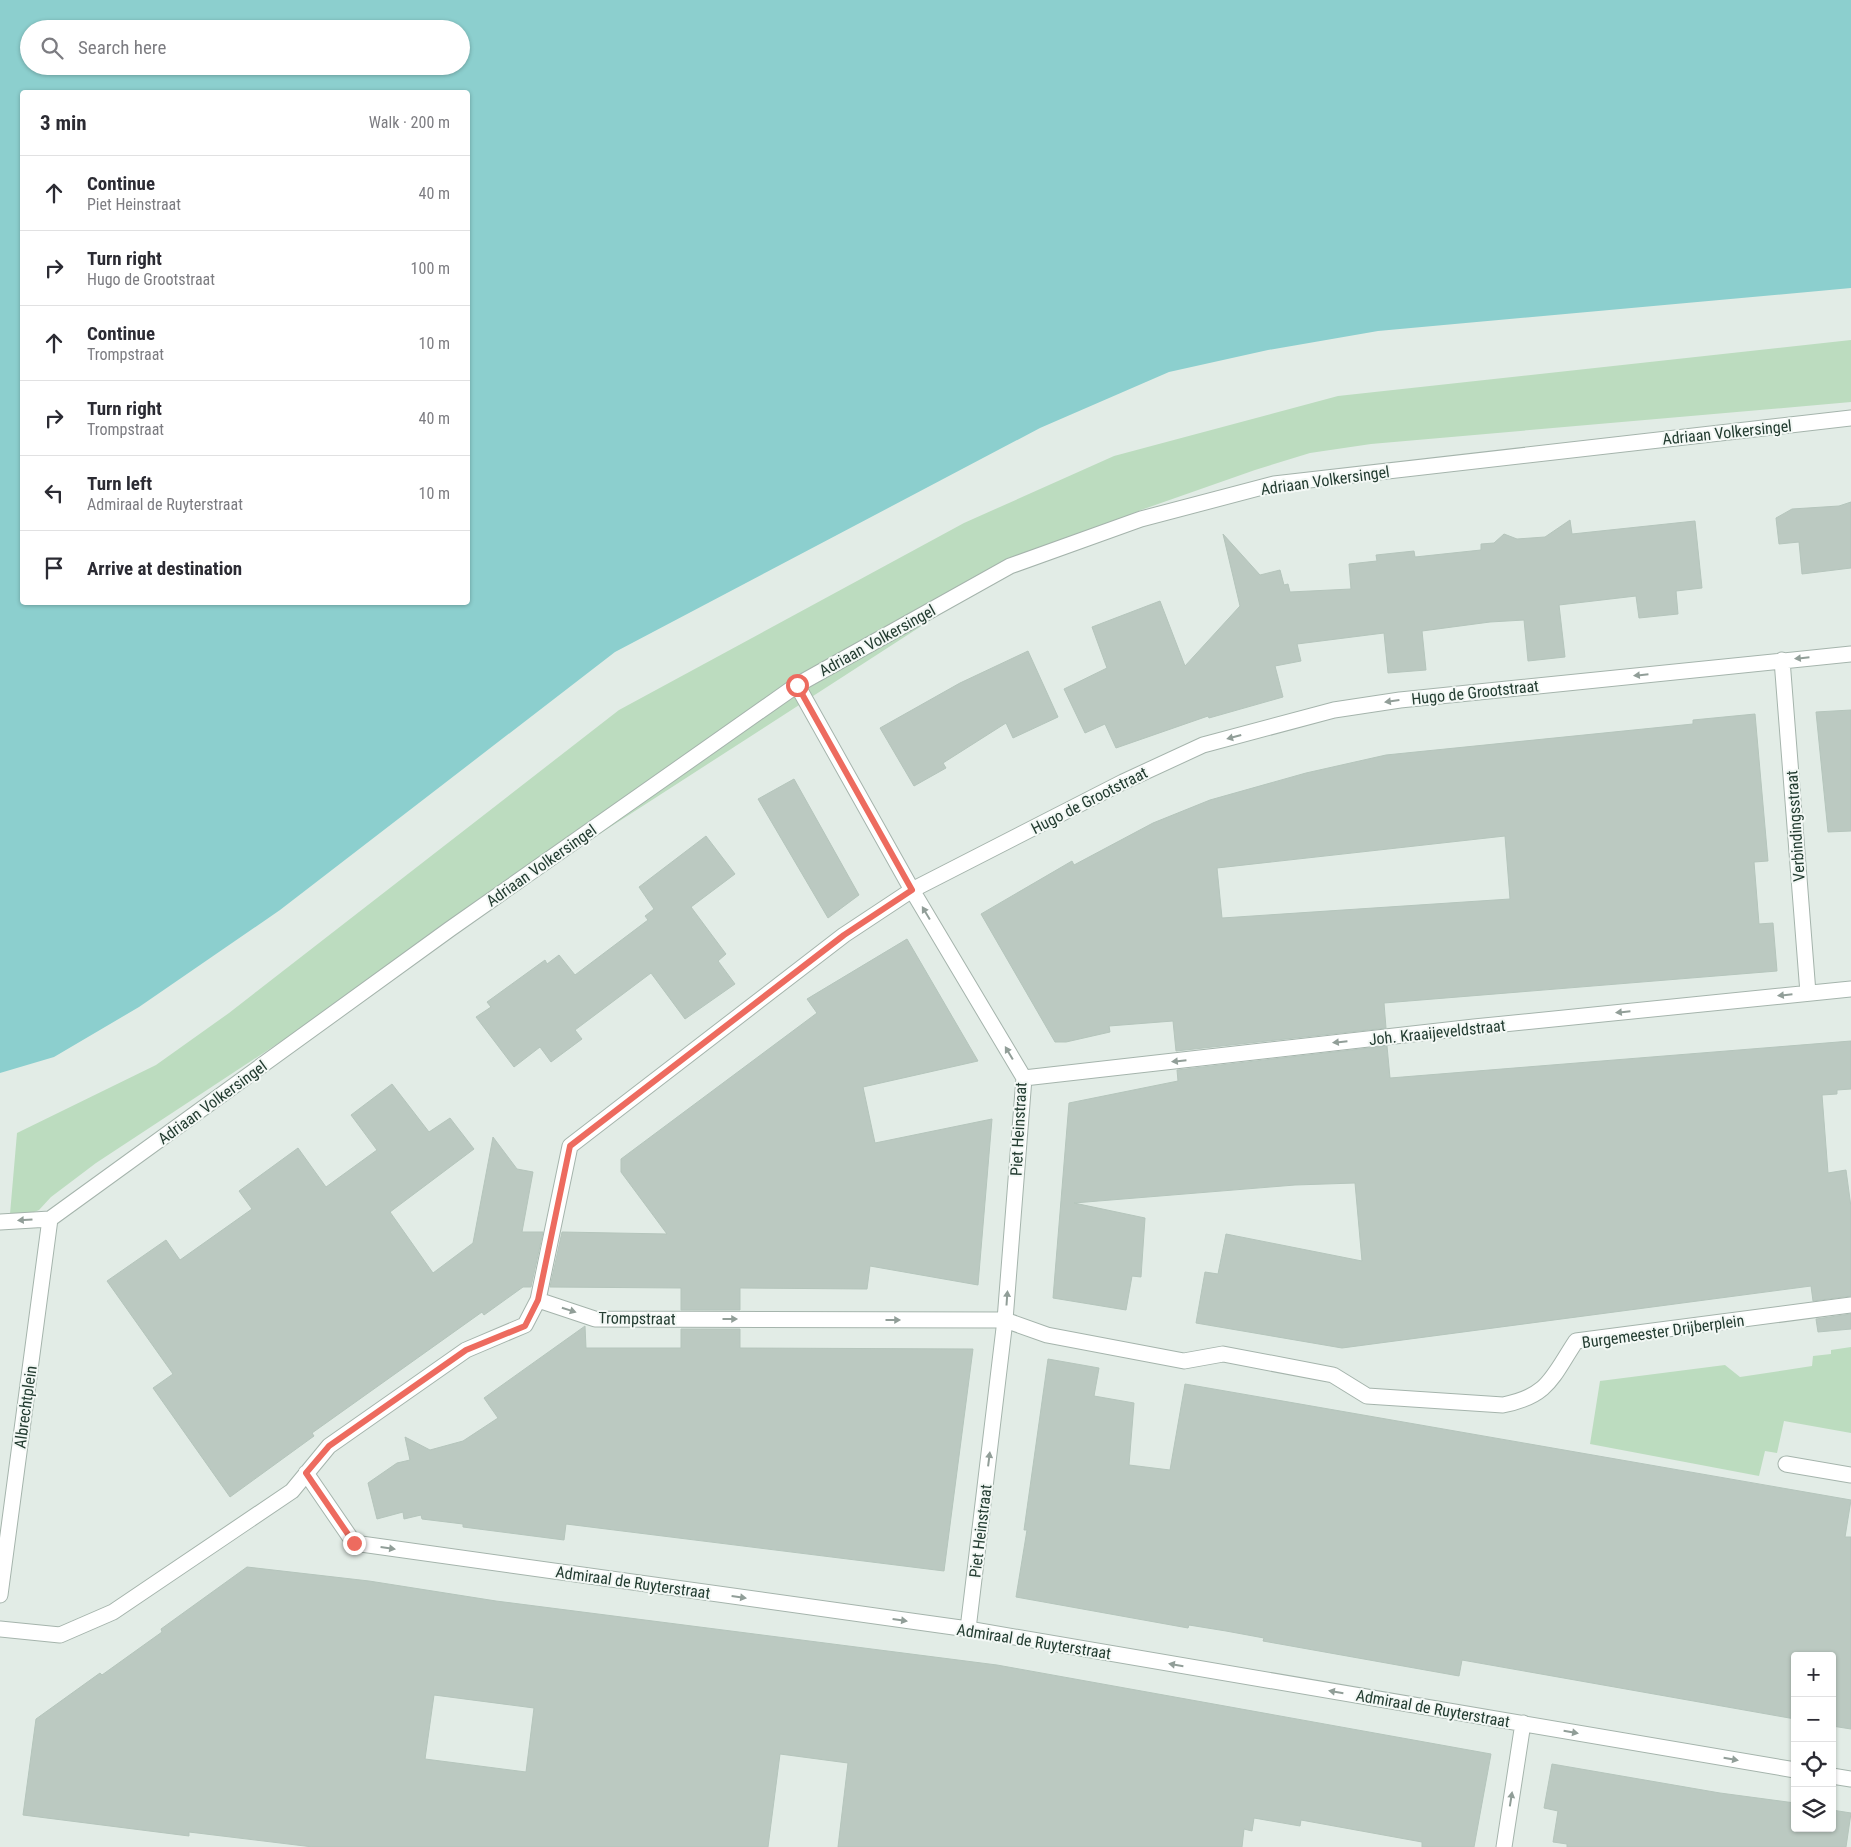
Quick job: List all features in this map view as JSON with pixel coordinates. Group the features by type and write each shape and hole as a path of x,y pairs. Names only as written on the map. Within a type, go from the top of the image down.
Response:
{"street":[{"name":"Adriaan Volkersingel","path":"50,1219 458,923 797,685 1010,566 1141,519 1274,484 1851,418"},
{"name":"Hugo de Grootstraat","path":"538,1300 570,1146 844,935 912,890 1123,782 1203,745 1334,710 1400,700 1851,654"},
{"name":"Verbindingsstraat","path":"1782,660 1808,993"},
{"name":"Piet Heinstraat","path":"797,685 912,890 1024,1078 1006,1320 968,1630"},
{"name":"Joh. Kraaijeveldstraat","path":"1024,1078 1851,989"},
{"path":"0,1222 50,1219"},
{"name":"Albrechtplein","path":"0,1595 50,1219"},
{"path":"0,1629 60,1634 113,1612 292,1491 329,1446 466,1350 525,1326 538,1300"},
{"name":"Trompstraat","path":"538,1300 595,1319 1006,1320"},
{"name":"Burgemeester Drijberplein","path":"1006,1320 1047,1335 1184,1361 1222,1354 1333,1375 1367,1396 1503,1405 1522,1401 1544,1389 1576,1341 1851,1304"},
{"path":"1786,1464 1851,1476"},
{"name":"Admiraal de Ruyterstraat","path":"306,1473 354,1543 968,1630 1791,1769"},
{"path":"1504,1847 1522,1723"},
{"path":"1836,1777 1851,1779"}],"green space":[{"path":"1851,340 1851,402 1371,444 1310,453 1141,510 1073,539 1005,572 443,935 96,1163 51,1197 39,1210 27,1215 10,1214 17,1133 156,1065 229,1013 619,710 964,523 1114,456 1338,396"},
{"path":"1851,1347 1851,1433 1784,1421 1777,1453 1765,1451 1759,1476 1590,1444 1600,1381 1725,1365 1740,1377 1812,1366 1813,1356 1831,1354 1831,1350"}],"water":[{"path":"0,0 1851,0 1851,288 1378,331 1268,350 1169,372 1040,428 615,652 280,910 139,1007 54,1057 0,1073"}],"building":[{"path":"1851,502 1851,568 1802,574 1799,542 1779,544 1776,518 1792,509 1839,506"},
{"path":"1570,520 1572,534 1695,521 1702,588 1676,591 1678,614 1639,618 1636,596 1559,605 1565,657 1528,661 1524,620 1490,622 1422,631 1426,670 1388,673 1384,633 1297,644 1301,661 1275,666 1283,697 1209,718 1208,716 1116,748 1105,724 1085,733 1064,689 1107,668 1092,627 1160,601 1185,666 1240,606 1223,534 1260,575 1280,570 1284,585 1288,584 1290,592 1351,589 1349,564 1377,561 1376,555 1414,551 1415,557 1481,550 1481,544 1494,543 1504,534 1517,539 1545,537"},
{"path":"1028,651 1058,717 1013,738 1006,723 943,763 946,768 914,786 880,728 960,683"},
{"path":"1851,710 1851,831 1828,832 1816,712"},
{"path":"1755,714 1768,861 1754,862 1759,924 1773,923 1777,971 1384,1003 1386,1028 1176,1051 1173,1021 1109,1026 1110,1032 1066,1042 1055,1042 981,914 1072,861 1074,865 1153,823 1210,800 1306,773 1386,755 1693,724 1693,720","holes":["1505,836 1510,899 1222,918 1217,868"]},
{"path":"794,779 859,895 828,918 758,799"},
{"path":"706,836 735,874 691,907 726,954 718,961 735,984 685,1019 651,973 575,1030 582,1039 551,1062 540,1047 514,1067 476,1017 491,1007 487,1002 545,960 547,964 559,955 575,975 648,920 645,916 654,909 639,887"},
{"path":"907,939 978,1061 863,1087 875,1143 992,1119 978,1285 870,1266 867,1289 740,1288 740,1310 681,1310 681,1288 550,1287 562,1232 667,1234 621,1172 621,1159 817,1013 807,999"},
{"path":"1851,1041 1851,1089 1837,1090 1837,1094 1822,1095 1828,1173 1846,1170 1851,1207 1851,1296 1813,1301 1811,1286 1342,1348 1196,1323 1205,1272 1218,1274 1226,1234 1362,1261 1355,1183 1295,1185 1074,1203 1145,1218 1141,1277 1132,1276 1126,1310 1053,1298 1069,1103 1178,1081 1177,1070 1387,1046 1390,1078"},
{"path":"392,1084 429,1132 450,1118 474,1149 390,1212 433,1273 473,1243 493,1137 517,1169 533,1172 522,1232 543,1232 531,1287 523,1287 484,1315 482,1312 312,1433 314,1436 230,1497 153,1388 173,1374 107,1281 166,1240 180,1260 252,1209 239,1191 298,1148 326,1187 377,1150 351,1115"},
{"path":"1851,1314 1851,1329 1818,1332 1816,1319"},
{"path":"585,1326 586,1348 681,1348 681,1329 740,1329 740,1348 973,1349 944,1571 566,1524 564,1540 463,1527 463,1524 422,1519 421,1515 404,1519 403,1512 377,1519 368,1483 397,1463 410,1460 405,1437 430,1450 463,1441 498,1418 484,1398"},
{"path":"1048,1359 1099,1368 1094,1396 1134,1403 1129,1465 1170,1470 1185,1384 1851,1500 1845,1537 1851,1537 1851,1729 1836,1727 1836,1652 1791,1652 1791,1718 1462,1660 1459,1676 1263,1641 1264,1638 1226,1631 1189,1625 1188,1628 1016,1597 1027,1530 1024,1530"},
{"path":"247,1567 369,1581 496,1601 997,1665 1491,1754 1474,1847 1422,1847 1422,1842 1301,1820 1300,1826 1254,1818 1252,1831 1244,1829 1242,1847 838,1847 848,1763 780,1754 768,1847 313,1847 189,1832 189,1836 23,1815 36,1719 162,1632 161,1629","holes":["434,1695 534,1708 526,1772 425,1759"]},
{"path":"1552,1764 1720,1793 1791,1802 1791,1832 1836,1832 1836,1811 1851,1813 1846,1847 1567,1847 1567,1844 1553,1842 1558,1811 1544,1808"}],"route":[{"path":"354,1543 306,1473 329,1446 466,1350 525,1326 538,1300 570,1146 844,935 912,890 797,685"}]}
